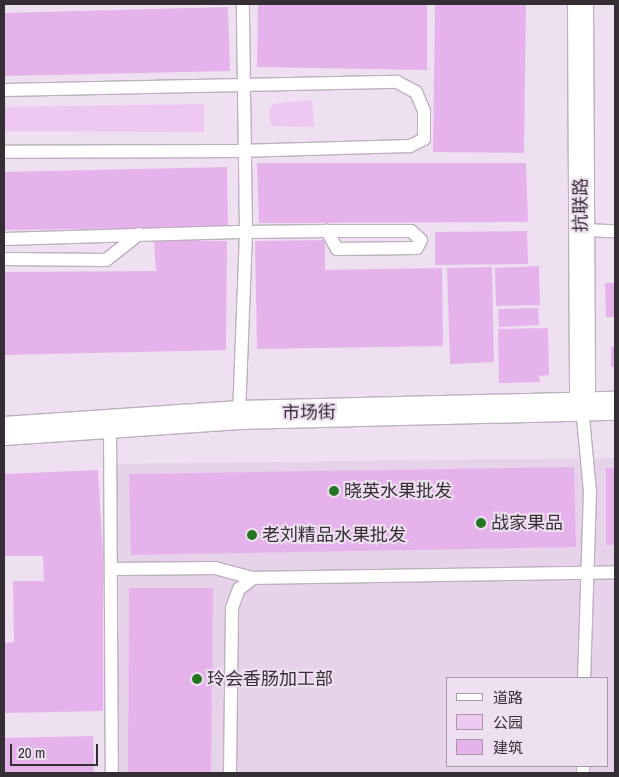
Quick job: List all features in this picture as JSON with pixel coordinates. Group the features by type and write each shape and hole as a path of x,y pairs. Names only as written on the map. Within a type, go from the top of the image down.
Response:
{"street":[{"name":"抗联路","path":"580,4 582,407"},
{"name":"市场街","path":"4,431 239,415 615,406"}],"lane":[{"path":"239,415 246,232 244,4"},
{"path":"4,90 397,82 416,92 424,111 424,139 410,146 246,151 4,152"},
{"path":"581,230 615,231"},
{"path":"4,239 139,234 411,231 422,240 416,248 337,249 327,232"},
{"path":"4,259 106,260 139,234"},
{"path":"582,407 590,491 584,677"},
{"path":"110,424 112,773"},
{"path":"112,569 215,568 253,578 615,572"},
{"path":"230,773 232,608 239,590 253,578"}],"shaded area":[{"path":"615,458 615,773 119,773 118,464"}],"green space":[{"path":"312,100 314,127 271,126 269,111 273,104"},
{"path":"204,104 204,132 4,131 4,107"}],"building":[{"path":"258,4 427,4 427,70 257,67"},
{"path":"435,4 526,4 524,153 433,152"},
{"path":"228,7 230,71 4,76 4,13"},
{"path":"257,163 526,163 528,222 259,223"},
{"path":"227,167 228,227 4,230 4,172"},
{"path":"527,231 528,264 435,265 435,232"},
{"path":"154,240 227,241 226,350 4,355 4,272 156,271"},
{"path":"325,240 325,270 442,268 443,346 257,349 255,241"},
{"path":"539,266 540,305 496,306 495,268"},
{"path":"492,267 494,362 450,364 447,268"},
{"path":"605,283 615,283 615,317 606,317"},
{"path":"538,308 539,325 499,327 498,309"},
{"path":"548,328 549,375 539,376 540,382 499,383 498,329"},
{"path":"611,347 615,347 615,367 611,367"},
{"path":"574,467 576,547 131,555 129,474"},
{"path":"606,468 615,468 615,545 606,545"},
{"path":"98,470 103,555 103,711 4,713 4,643 14,642 13,581 44,581 43,556 4,556 4,474"},
{"path":"129,588 213,588 211,773 128,773"},
{"path":"93,736 94,773 4,773 4,738"}],"place":[{"name":"晓英水果批发","path":"334,491"},
{"name":"战家果品","path":"481,523"},
{"name":"老刘精品水果批发","path":"252,535"},
{"name":"玲会香肠加工部","path":"197,679"}]}
